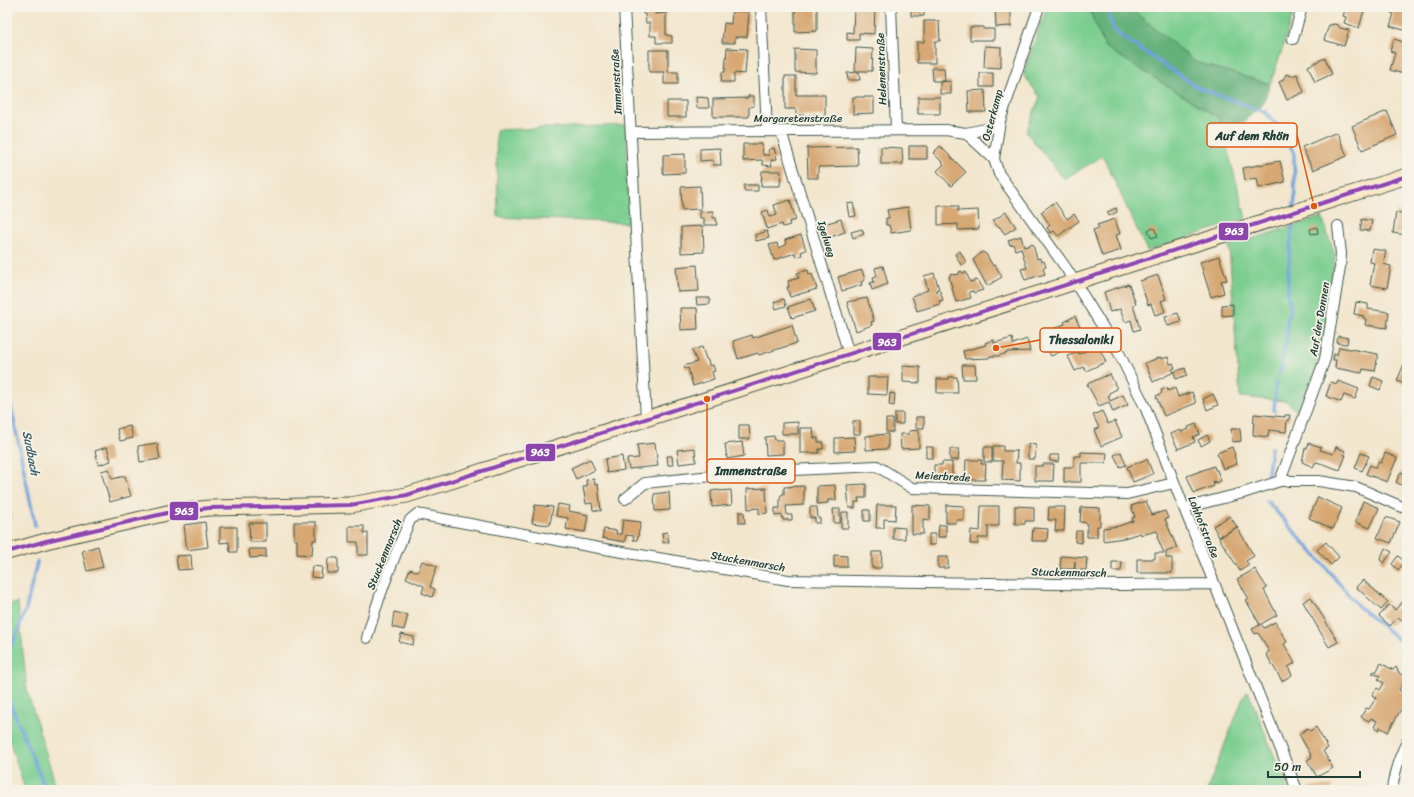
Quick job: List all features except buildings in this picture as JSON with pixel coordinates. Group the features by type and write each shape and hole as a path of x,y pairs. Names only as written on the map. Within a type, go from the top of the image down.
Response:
{"main road":[{"path":"7,552 46,541 167,513 209,508 350,505 407,495 1407,176"}],"street":[{"name":"Immenstraße","path":"624,7 646,419"},
{"path":"761,7 767,130"},
{"name":"Helenenstraße","path":"891,7 896,129"},
{"name":"Osterkamp","path":"994,159 1000,121 1039,7"},
{"path":"1293,39 1302,7"},
{"name":"Margaretenstraße","path":"631,132 896,129 945,130 966,133 990,128 1000,121"},
{"name":"Igelweg","path":"781,131 849,354"},
{"path":"966,133 994,159 999,174 1066,268 1074,282"},
{"name":"Auf der Dannen","path":"1280,481 1325,358 1340,267 1341,254 1338,226"},
{"name":"Lohhofstraße","path":"1074,282 1119,353 1146,409 1214,584 1297,790"},
{"name":"Meierbrede","path":"625,499 645,483 749,472 877,466 912,488 1127,494 1174,483"},
{"path":"1184,508 1243,494 1280,481 1319,481 1356,487 1407,509"},
{"name":"Stuckenmarsch","path":"367,638 374,611 390,567 410,520 417,514 788,580 1120,585 1214,584"},
{"path":"1392,790 1393,779 1407,742"}],"green space":[{"path":"1047,7 1088,7 1105,47 1219,118 1246,218 1147,251 1103,156 1064,179 1026,132 1040,97 1023,74"},
{"path":"1088,7 1129,7 1195,62 1270,84 1263,104 1224,140 1219,118 1105,47"},
{"path":"1129,7 1295,7 1270,84 1195,62"},
{"path":"626,125 629,223 498,217 496,130"},
{"path":"1322,217 1335,255 1325,337 1299,414 1287,401 1240,397 1229,246"},
{"path":"18,603 27,690 57,790 25,790 9,739 7,728 7,605"},
{"path":"1248,691 1288,790 1207,790 1243,698"}],"waterway":[{"path":"1107,7 1113,29 1122,37 1199,88 1265,112 1281,130 1294,153 1294,207"},
{"path":"1279,374 1287,340 1287,320 1291,309 1288,295 1288,271 1293,217"},
{"path":"1274,411 1276,382"},
{"name":"Sudbach","path":"7,386 35,525"},
{"path":"1267,480 1271,448"},
{"path":"1267,501 1358,606 1407,647"},
{"name":"Sudbach","path":"7,653 15,638 26,609 37,562"},
{"name":"Sudbach","path":"7,696 46,790"}],"transit line":[{"name":"963","path":"7,552 46,541 167,513 209,508 350,505 407,495 1407,176"}],"place":[{"name":"Auf dem Rhön","path":"1314,206"},
{"name":"Thessaloniki","path":"996,348"},
{"name":"Immenstraße","path":"707,399"}]}
